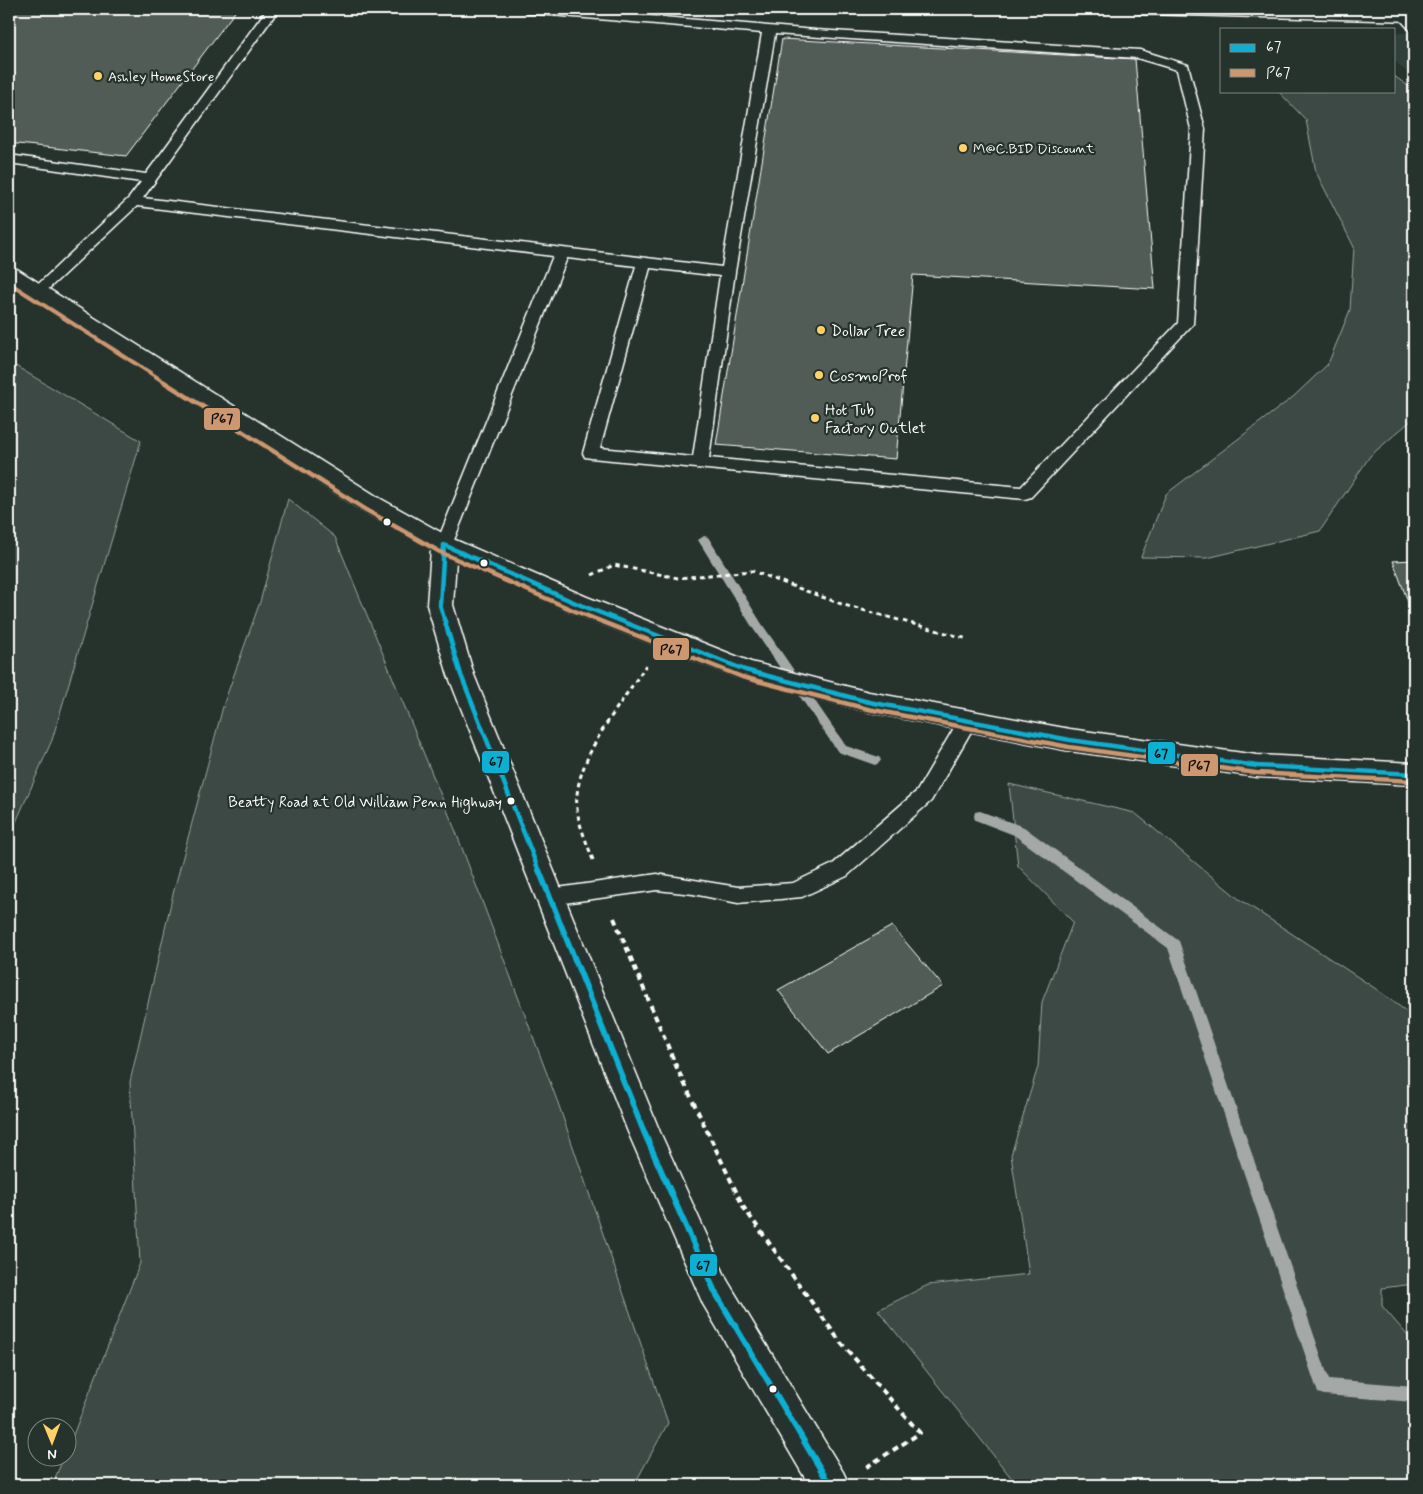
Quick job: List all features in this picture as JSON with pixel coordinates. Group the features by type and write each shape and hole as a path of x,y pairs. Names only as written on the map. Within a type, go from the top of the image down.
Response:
{"main road":[{"path":"1144,9 1410,20"},
{"path":"9,274 372,505 444,546 662,638 745,670 869,702 1070,740 1257,766 1414,774"},
{"path":"444,546 440,605 461,675 644,1132 715,1292 830,1485"}],"lane":[{"path":"37,292 134,201 273,9"},
{"path":"526,9 769,30 1140,54 1144,57 1183,68 1198,129 1185,324 1025,493 591,453 644,263"},
{"path":"700,464 728,272 769,30"},
{"path":"9,159 150,179"},
{"path":"134,201 561,255 728,272"},
{"path":"444,546 561,255"},
{"path":"550,897 603,888 657,882 693,886 738,895 795,891 840,870 924,796 968,721"}],"path":[{"path":"549,591 614,565 678,578 752,571 844,605 968,639"},
{"path":"662,638 588,759 577,801 582,826 603,888 677,1068 744,1208 841,1343 920,1433 864,1470"}],"shaded area":[{"path":"1396,33 1414,33 1414,78 1396,63"},
{"path":"1396,77 1414,90 1414,418 1370,456 1320,531 1207,558 1141,557 1166,494 1293,397 1328,364 1350,310 1354,247 1316,172 1306,120 1279,92 1396,92"},
{"path":"9,362 141,441 52,740 9,838"},
{"path":"288,499 335,537 456,832 558,1103 668,1423 634,1485 52,1485 60,1466 78,1466 78,1422 140,1263 130,1082 173,894 224,703 260,602"},
{"path":"1009,784 1135,813 1239,899 1376,989 1414,1017 1414,1284 1382,1288 1382,1306 1414,1343 1414,1485 1017,1485 878,1310 928,1285 1029,1274 1011,1155 1038,1067 1042,1002 1073,922 1018,866"}],"building":[{"name":"Ashley HomeStore","path":"9,9 237,9 126,156 9,143"},
{"path":"782,39 1135,59 1155,289 913,275 896,459 716,445"},
{"path":"1414,560 1414,618 1393,561"},
{"path":"892,926 943,986 828,1054 778,990"}],"waterway":[{"path":"704,540 758,627 842,749 875,760"},
{"path":"980,816 1019,831 1174,945 1324,1387 1414,1394"}],"transit line":[{"name":"P67","path":"9,283 368,511 440,552 575,611 742,677 868,709 1069,747 1256,773 1414,781"},
{"name":"67","path":"830,1485 715,1292 644,1132 461,675 440,605 444,545 578,604 745,670 869,702 1070,740 1257,766 1414,774"}],"place":[{"name":"Ashley HomeStore","path":"98,76"},
{"name":"M@C.BID Discount","path":"963,148"},
{"name":"Dollar Tree","path":"821,330"},
{"name":"CosmoProf","path":"819,375"},
{"name":"Hot Tub Factory Outlet","path":"815,418"},
{"name":"Beatty Road at Old William Penn Highway","path":"511,801"}]}
